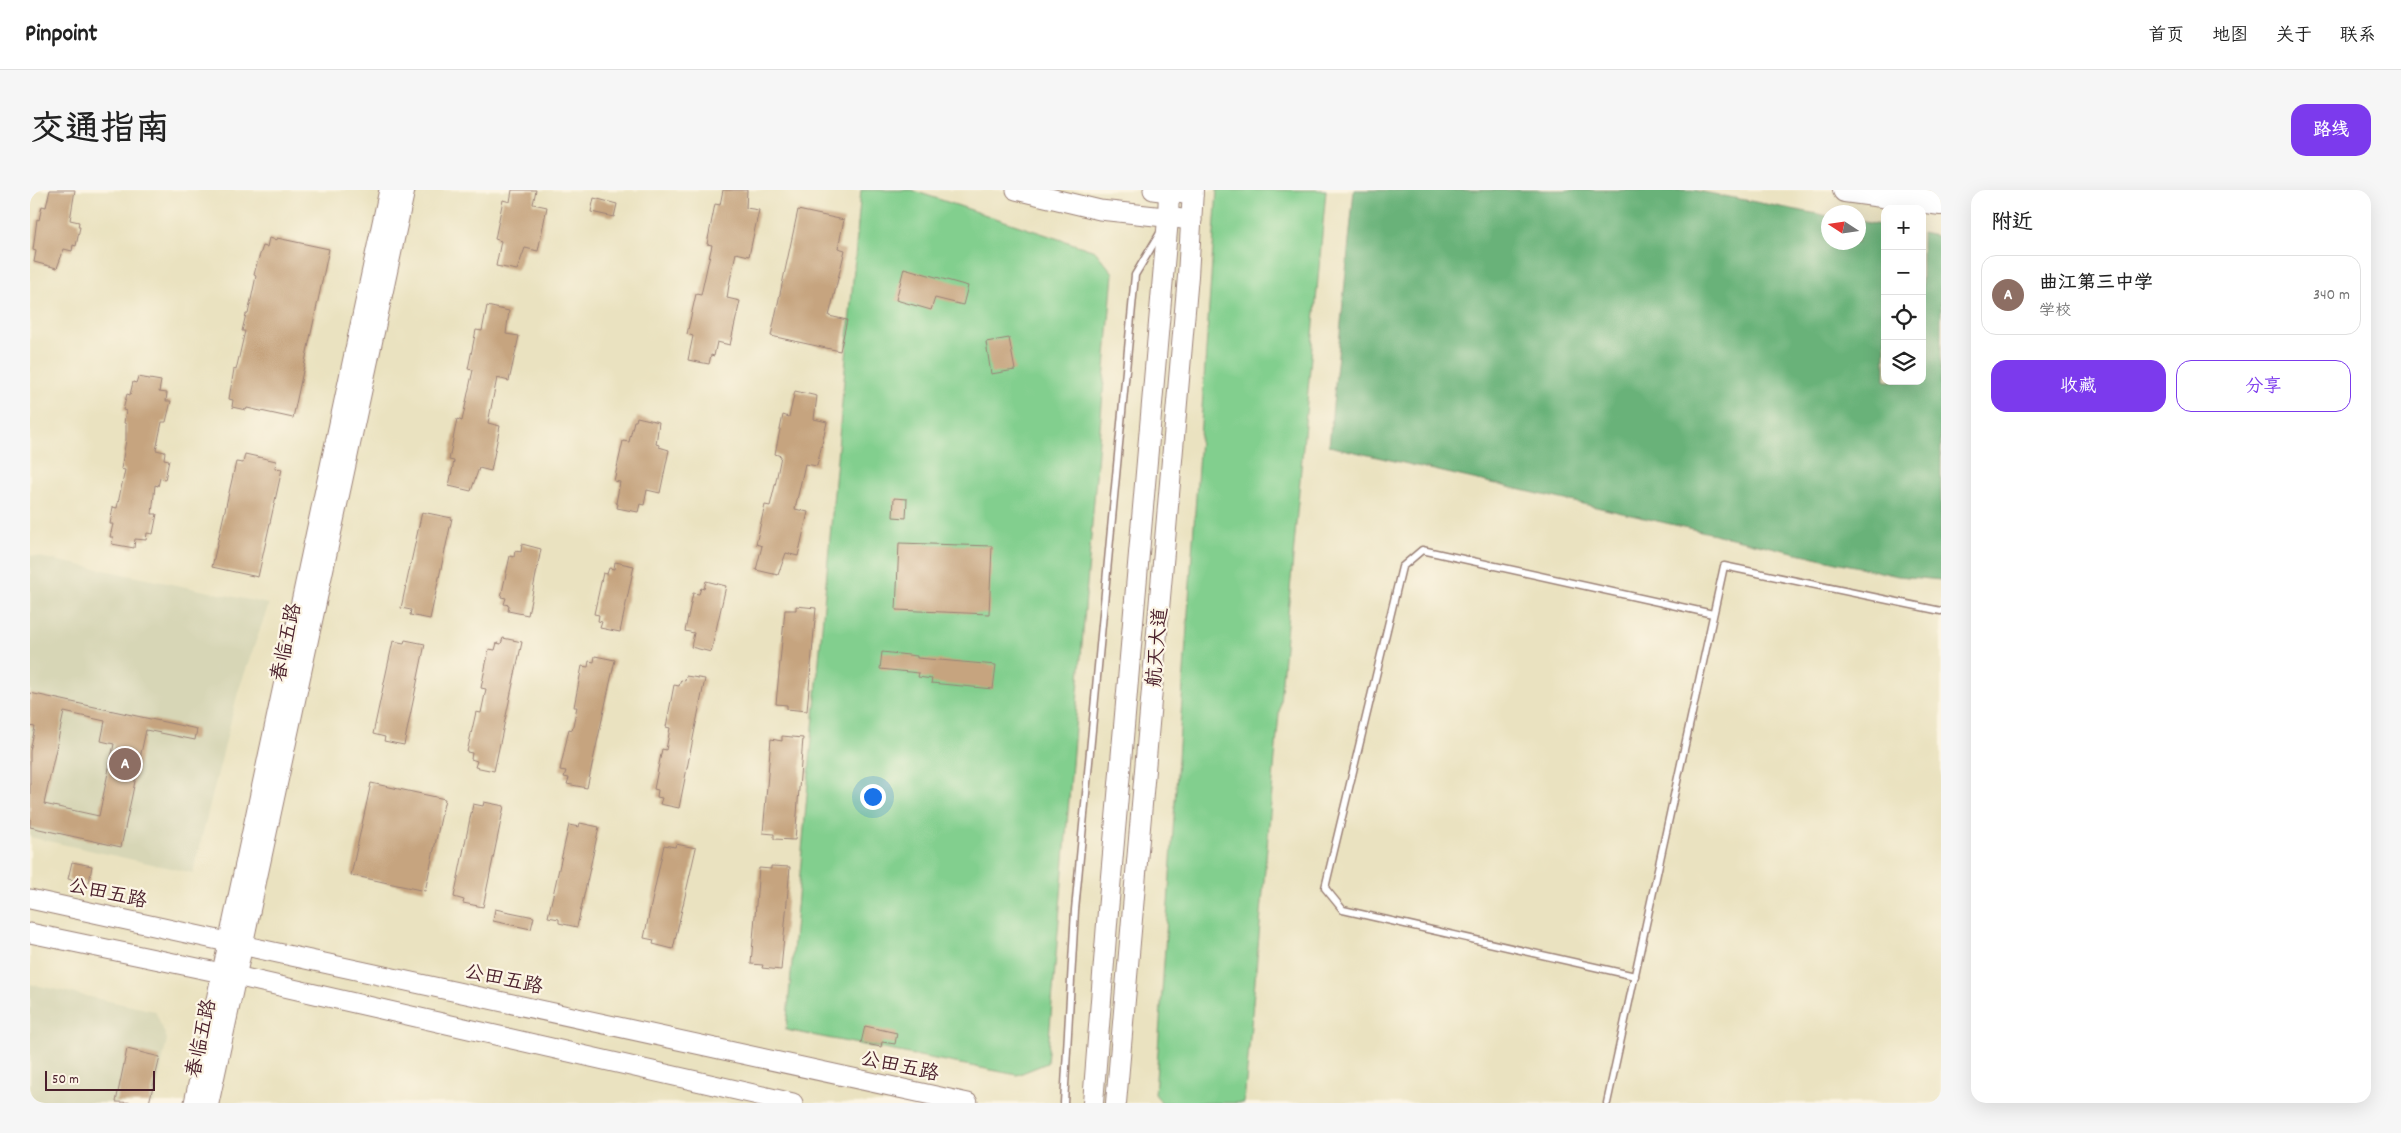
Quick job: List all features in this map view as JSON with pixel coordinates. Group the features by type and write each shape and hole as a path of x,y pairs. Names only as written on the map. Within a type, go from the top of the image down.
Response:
{"highway":[{"path":"1845,190 1941,203"}],"main road":[{"name":"航天大道","path":"1093,1103 1110,881 1168,219 1163,191"},
{"name":"航天大道","path":"1116,1103 1193,193"}],"street":[{"name":"春临五路","path":"209,1103 229,975 389,190"},
{"name":"春临五路","path":"236,942 405,190"},
{"path":"1016,190 1100,210 1168,219 1192,220"},
{"path":"1163,191 1193,193"},
{"name":"公田五路","path":"30,898 968,1103"},
{"path":"30,932 229,975 793,1103"},
{"name":"春临五路","path":"194,1103 229,975"}],"lane":[{"path":"1064,1103 1075,910 1135,275 1168,219"},
{"path":"1635,976 1343,910 1325,888 1402,568 1422,550 1713,614"},
{"path":"1607,1103 1724,566 1941,611"}],"shaded area":[{"path":"30,555 269,604 238,692 193,873 30,837"},
{"path":"30,984 155,1011 167,1039 154,1103 30,1103"}],"green space":[{"path":"861,190 911,190 1095,251 1113,273 1047,1063 1017,1075 786,1030"},
{"path":"1217,190 1326,190 1244,1103 1162,1103 1155,1094"},
{"path":"1354,190 1693,190 1821,215 1821,250 1866,250 1866,222 1881,225 1881,385 1926,385 1926,234 1941,237 1941,580 1898,576 1329,446"}],"building":[{"path":"50,190 75,190 70,220 79,222 78,227 80,227 76,246 73,245 72,251 64,249 57,268 34,262 36,251 33,250 37,219 39,220 42,206 46,207"},
{"path":"512,190 536,190 533,204 547,207 538,251 525,248 517,270 496,266 501,241 495,239 503,200 510,202"},
{"path":"723,190 747,190 746,208 759,210 749,256 736,253 729,285 727,298 740,301 730,345 717,342 714,356 711,355 709,364 688,360 693,336 687,334 696,294 701,295 712,245 707,244 715,204 720,205"},
{"path":"594,198 617,204 614,217 591,212"},
{"path":"798,210 844,220 838,248 845,250 829,316 847,320 840,351 771,336"},
{"path":"269,238 329,249 293,418 247,408 246,410 232,407 233,400 229,399 234,369 236,370 245,331 242,331 246,314 248,314 256,276 254,275 263,246 267,247"},
{"path":"904,268 968,286 963,305 935,298 931,310 896,300"},
{"path":"487,306 509,311 506,334 519,336 509,381 497,378 488,423 500,426 491,471 479,468 471,491 449,486 454,461 449,460 457,419 462,421 473,370 468,369 476,330 482,331"},
{"path":"1009,338 1015,370 991,374 986,342"},
{"path":"138,377 161,381 159,392 167,393 166,401 171,401 166,422 162,422 156,450 165,452 164,459 169,460 165,480 160,478 158,486 155,485 152,514 157,514 153,534 147,533 146,540 135,539 134,548 112,544 113,537 110,537 113,524 110,524 113,507 117,508 125,470 121,469 126,440 126,424 124,423 126,411 123,410 127,394 130,395 133,382 136,383"},
{"path":"795,391 817,396 814,419 827,422 817,466 805,464 795,509 808,512 798,556 786,553 778,575 756,570 762,546 756,544 765,505 770,506 776,481 781,456 775,454 783,415 789,417"},
{"path":"637,417 659,422 656,444 669,450 660,493 647,490 644,505 640,504 638,512 617,508 618,504 616,503 620,482 614,481 623,441 629,442 634,421 636,421"},
{"path":"245,454 276,461 275,468 282,469 258,577 212,567 236,462 243,463"},
{"path":"894,498 907,499 906,518 893,517"},
{"path":"422,512 452,518 430,619 410,615 411,610 401,608"},
{"path":"899,543 992,546 989,614 896,610"},
{"path":"522,544 541,549 528,615 508,611 509,605 504,604 506,598 501,597 510,556 514,557 515,551 521,552"},
{"path":"615,562 634,566 620,632 600,628 602,622 598,621 599,615 594,614 603,573 607,574 609,568 614,569"},
{"path":"706,581 726,586 711,652 691,647 694,633 685,631 693,593 699,594 701,588 704,589"},
{"path":"796,606 816,608 807,711 787,709 787,705 776,704 785,610 796,610"},
{"path":"503,638 522,642 494,771 475,767 477,761 471,759 472,753 467,752 476,712 481,713 486,689 481,688 489,649 495,650 497,643 501,644"},
{"path":"405,640 425,644 404,745 384,741 385,737 373,734 393,641 404,643"},
{"path":"882,652 917,656 917,658 996,665 993,689 931,683 932,679 918,677 919,673 880,669"},
{"path":"595,656 615,660 587,788 567,784 569,778 564,777 566,771 560,770 569,729 572,730 577,707 574,707 582,666 588,667 589,661 594,662"},
{"path":"686,676 705,679 679,808 660,804 662,798 657,797 658,790 654,789 662,749 666,750 670,728 666,727 674,685 679,686 681,680 685,681"},
{"path":"30,693 197,729 195,740 146,730 121,847 30,827 30,751 35,727 30,726","holes":["64,712 105,721 101,741 114,744 99,816 44,804"]},
{"path":"782,736 803,738 795,840 774,839 774,834 763,833 771,739 782,741"},
{"path":"371,783 445,799 425,891 351,875"},
{"path":"484,802 504,806 483,907 463,903 464,900 454,897 473,804 483,806"},
{"path":"580,823 599,827 577,927 559,923 559,919 548,917 569,825 579,827"},
{"path":"676,844 696,848 673,949 653,944 654,940 644,938 664,845 675,847"},
{"path":"72,862 92,866 89,883 68,879"},
{"path":"771,866 790,867 781,970 762,968 763,965 751,964 759,868 771,869"},
{"path":"495,909 534,917 531,929 493,921"},
{"path":"865,1026 897,1033 895,1044 882,1042 881,1047 861,1043"},
{"path":"127,1049 160,1057 149,1103 116,1102"}],"place":[{"name":"曲江第三中学","path":"125,764"}]}
